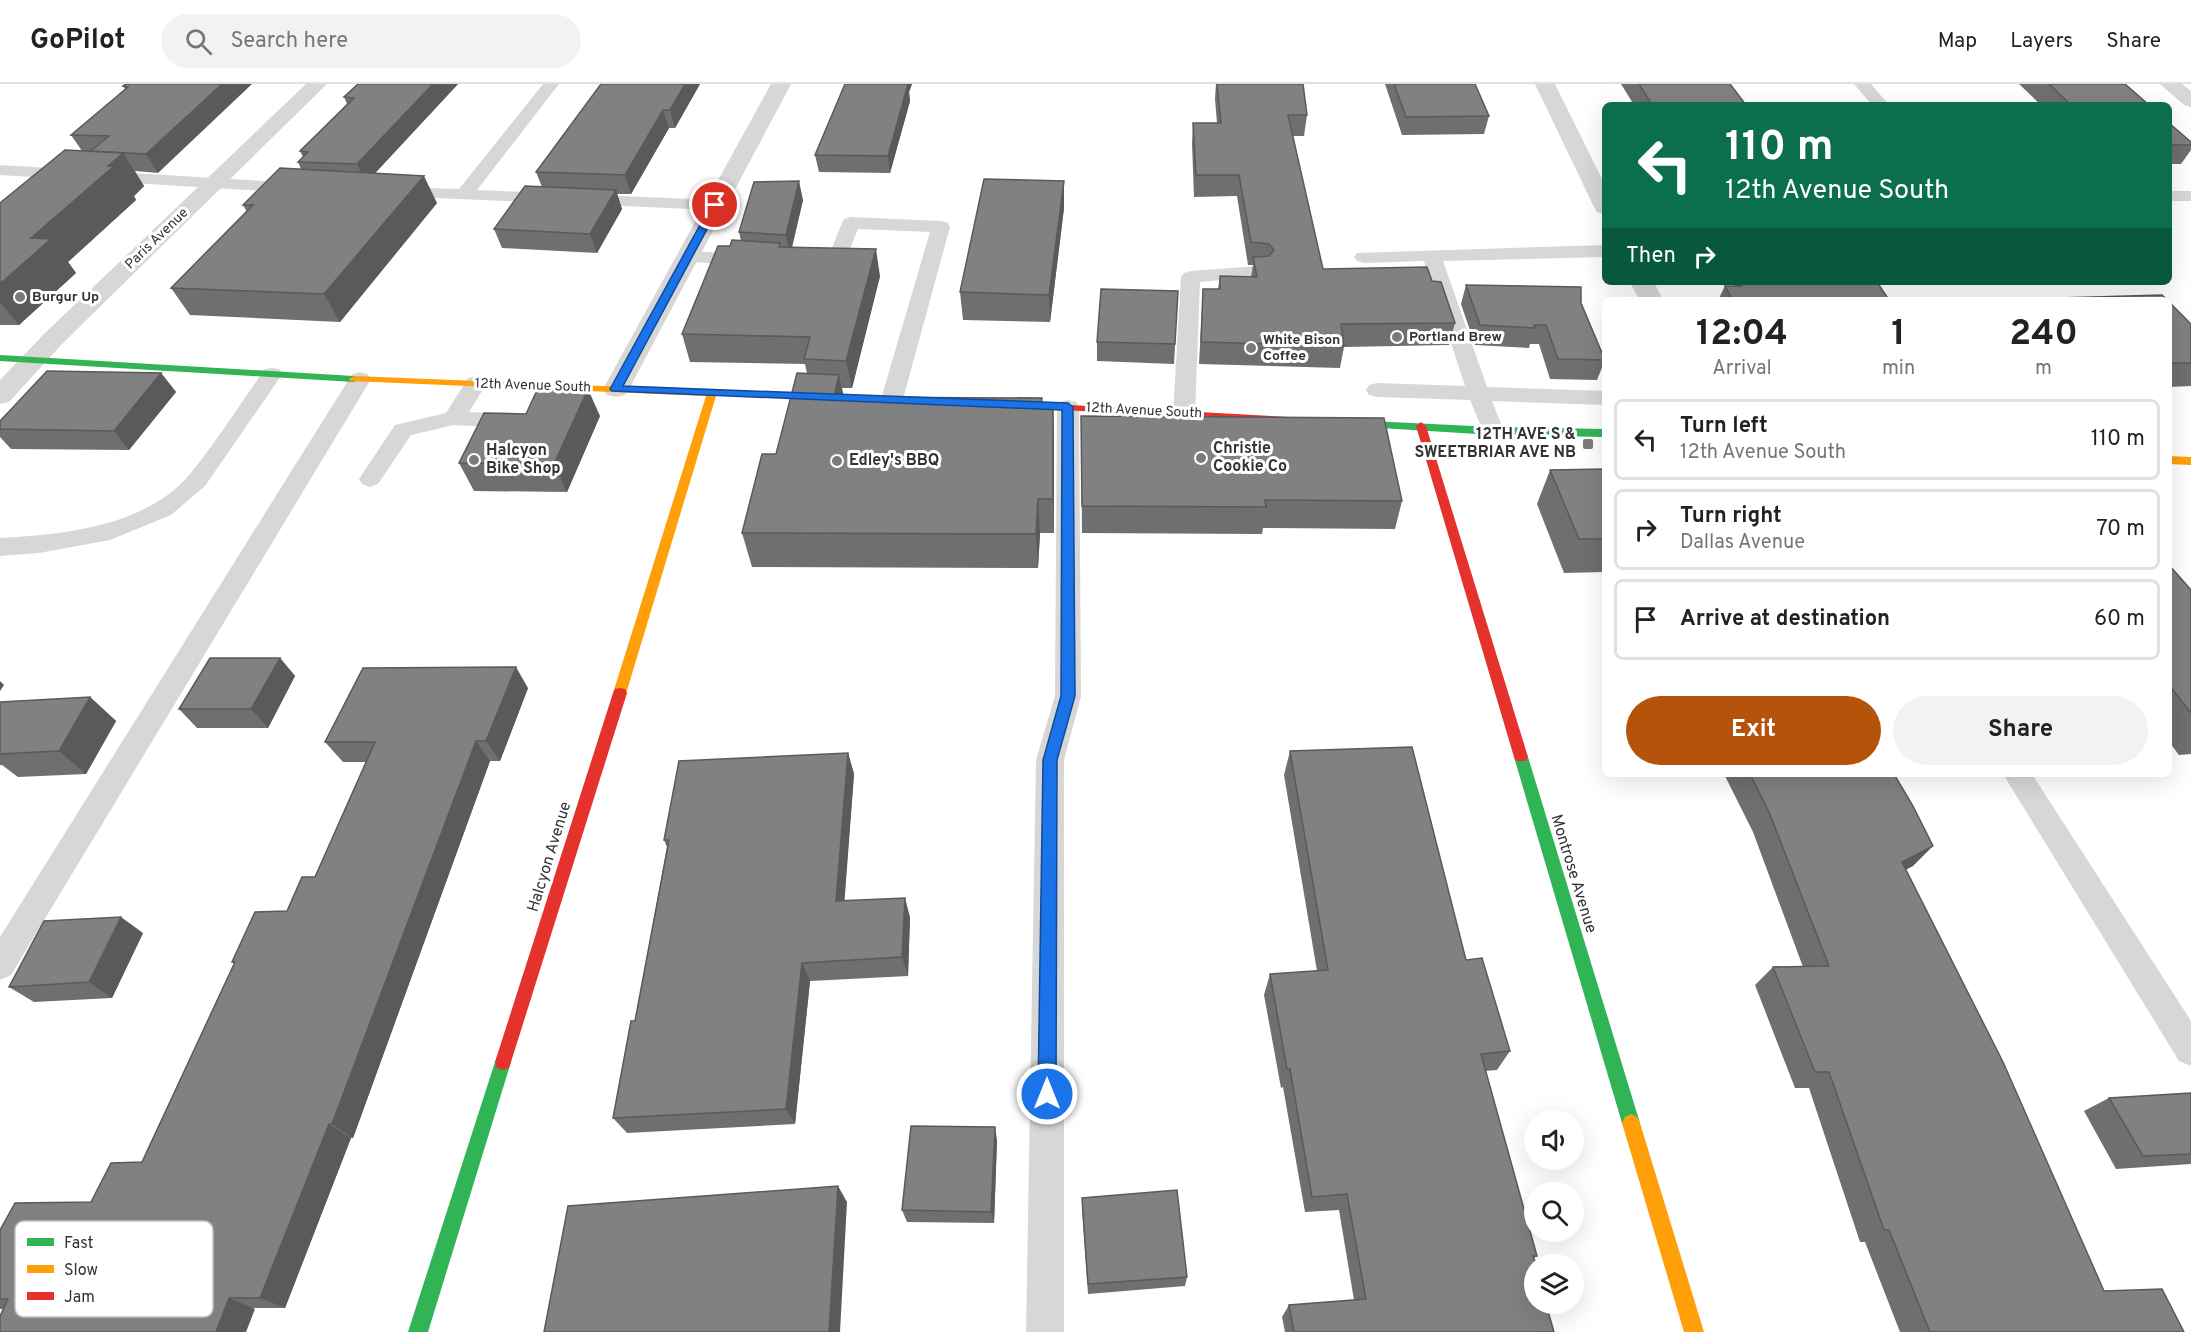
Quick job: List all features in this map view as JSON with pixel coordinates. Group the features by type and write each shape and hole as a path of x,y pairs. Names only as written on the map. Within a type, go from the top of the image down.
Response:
{"street":[{"name":"Paris Avenue","path":"0,396 33,359 317,84"},
{"path":"616,389 781,84"},
{"path":"1545,84 1602,196"},
{"path":"2170,84 2191,101"},
{"name":"12th Avenue South","path":"0,358 360,379 847,398"},
{"name":"Halcyon Avenue","path":"418,1332 646,610 712,392"},
{"name":"12th Avenue South","path":"986,404 1493,431 1602,433"},
{"name":"Montrose Avenue","path":"1421,426 1694,1332"},
{"path":"2172,459 2191,461"}],"lane":[{"path":"464,195 551,84"},
{"path":"1862,84 1878,102"},
{"path":"0,170 316,189"},
{"path":"384,192 715,205"},
{"path":"2172,196 2191,196"},
{"path":"791,262 835,264 851,223 941,226 892,399"},
{"path":"1364,257 1602,251"},
{"path":"1432,255 1465,357 1493,431"},
{"path":"687,257 769,261"},
{"path":"1184,414 1191,277 1259,272"},
{"path":"0,547 39,545 110,532 163,509 196,481 272,374"},
{"path":"0,965 360,379"},
{"path":"454,418 476,383"},
{"path":"1377,390 1602,398"},
{"path":"1045,1332 1050,760 1068,696 1068,407"},
{"path":"370,479 403,430 454,418 520,421"},
{"path":"2019,777 2191,1050"}],"building":[{"path":"126,84 222,84 146,154 91,151 109,136 71,135 128,87 123,86"},
{"path":"358,84 433,84 357,164 298,162 308,152 300,151 354,98 344,97"},
{"path":"601,84 685,84 670,110 663,110 625,175 536,172"},
{"path":"845,84 908,84 888,156 815,155"},
{"path":"1217,84 1303,84 1307,115 1288,115 1323,269 1427,267 1432,281 1441,282 1455,323 1341,324 1344,346 1201,342 1203,289 1220,289 1220,276 1257,277 1253,257 1269,256 1274,250 1269,244 1251,242 1239,175 1196,175 1193,123 1221,123"},
{"path":"1394,84 1475,84 1489,116 1406,117"},
{"path":"1639,84 1730,84 1744,102 1650,102"},
{"path":"2049,84 2125,84 2146,102 2068,102"},
{"path":"2172,126 2191,142 2191,145 2172,145"},
{"path":"65,150 123,153 108,166 114,166 31,238 51,239 0,284 0,203"},
{"path":"280,168 424,176 324,294 171,288 253,205 243,205"},
{"path":"984,179 1064,181 1049,295 960,292"},
{"path":"799,181 786,235 739,232 754,182"},
{"path":"525,186 616,190 590,234 494,229"},
{"path":"732,240 780,243 779,247 876,249 846,361 804,359 810,337 682,334 718,246 730,246"},
{"path":"1466,285 1581,287 1581,303 1602,353 1602,360 1558,359 1546,325 1534,325 1535,328 1480,325"},
{"path":"1879,285 1887,297 1731,297 1725,286"},
{"path":"1101,289 1178,291 1175,344 1097,342"},
{"path":"2162,295 2164,297 2090,297"},
{"path":"2172,305 2191,324 2191,363 2172,363"},
{"path":"47,371 161,373 114,431 0,429 0,421"},
{"path":"797,373 839,375 834,397 1042,398 1041,409 1053,409 1053,499 1038,499 1036,534 742,533 762,454 776,454"},
{"path":"538,388 588,389 554,464 459,463 484,413 526,414"},
{"path":"1081,416 1384,418 1402,501 1265,500 1266,507 1082,506"},
{"path":"1602,469 1602,539 1579,539 1550,470"},
{"path":"2172,568 2191,590 2191,713 2172,689"},
{"path":"210,658 280,658 251,709 179,709"},
{"path":"516,667 486,741 476,741 332,1124 329,1124 260,1298 229,1298 216,1332 0,1332 0,1316 8,1299 0,1299 0,1230 15,1203 91,1202 111,1163 142,1162 235,962 232,962 255,912 287,911 302,877 315,877 375,742 325,742 363,668"},
{"path":"90,697 59,751 0,754 0,702"},
{"path":"1412,747 1466,960 1482,958 1510,1051 1481,1054 1524,1209 1524,1242 1533,1242 1536,1254 1524,1254 1524,1314 1549,1314 1554,1332 1294,1332 1289,1305 1366,1299 1347,1194 1312,1197 1290,1069 1287,1069 1270,974 1328,970 1290,751"},
{"path":"848,753 836,901 905,898 902,957 802,963 786,1109 613,1118 631,1021 635,1021 669,840 664,840 679,761"},
{"path":"1752,777 1896,777 1933,846 1902,862 2003,1062 2104,1291 2162,1289 2184,1332 1930,1332 1889,1230 1884,1230 1829,1072 1815,1072 1773,967 1829,966 1769,812"},
{"path":"121,917 89,982 9,987 44,921"},
{"path":"2191,1093 2191,1154 2143,1156 2109,1098"},
{"path":"911,1126 995,1127 991,1212 902,1210"},
{"path":"838,1186 829,1332 544,1332 568,1206"},
{"path":"1177,1190 1187,1277 1088,1284 1082,1198"}],"traffic: fast":[{"path":"0,358 354,379"},
{"path":"1288,420 1493,431 1602,433"},
{"path":"1521,757 1631,1123"},
{"path":"418,1332 503,1062"}],"traffic: slow":[{"path":"354,379 727,393"},
{"path":"620,693 712,392"},
{"path":"2172,460 2191,461"},
{"path":"1631,1123 1694,1332"}],"traffic: jam":[{"path":"727,393 837,397"},
{"path":"997,404 1288,420"},
{"path":"1421,426 1521,757"},
{"path":"503,1062 620,693"}],"place":[{"name":"Burgur Up","path":"20,297"},
{"name":"Portland Brew","path":"1397,337"},
{"name":"White Bison Coffee","path":"1251,348"},
{"name":"12TH AVE S & SWEETBRIAR AVE NB","path":"1588,444"},
{"name":"Christie Cookie Co","path":"1201,458"},
{"name":"Halcyon Bike Shop","path":"474,460"},
{"name":"Edley's BBQ","path":"837,461"}],"route":[{"path":"715,205 616,389 1068,407 1068,696 1050,760 1047,1094"}]}
